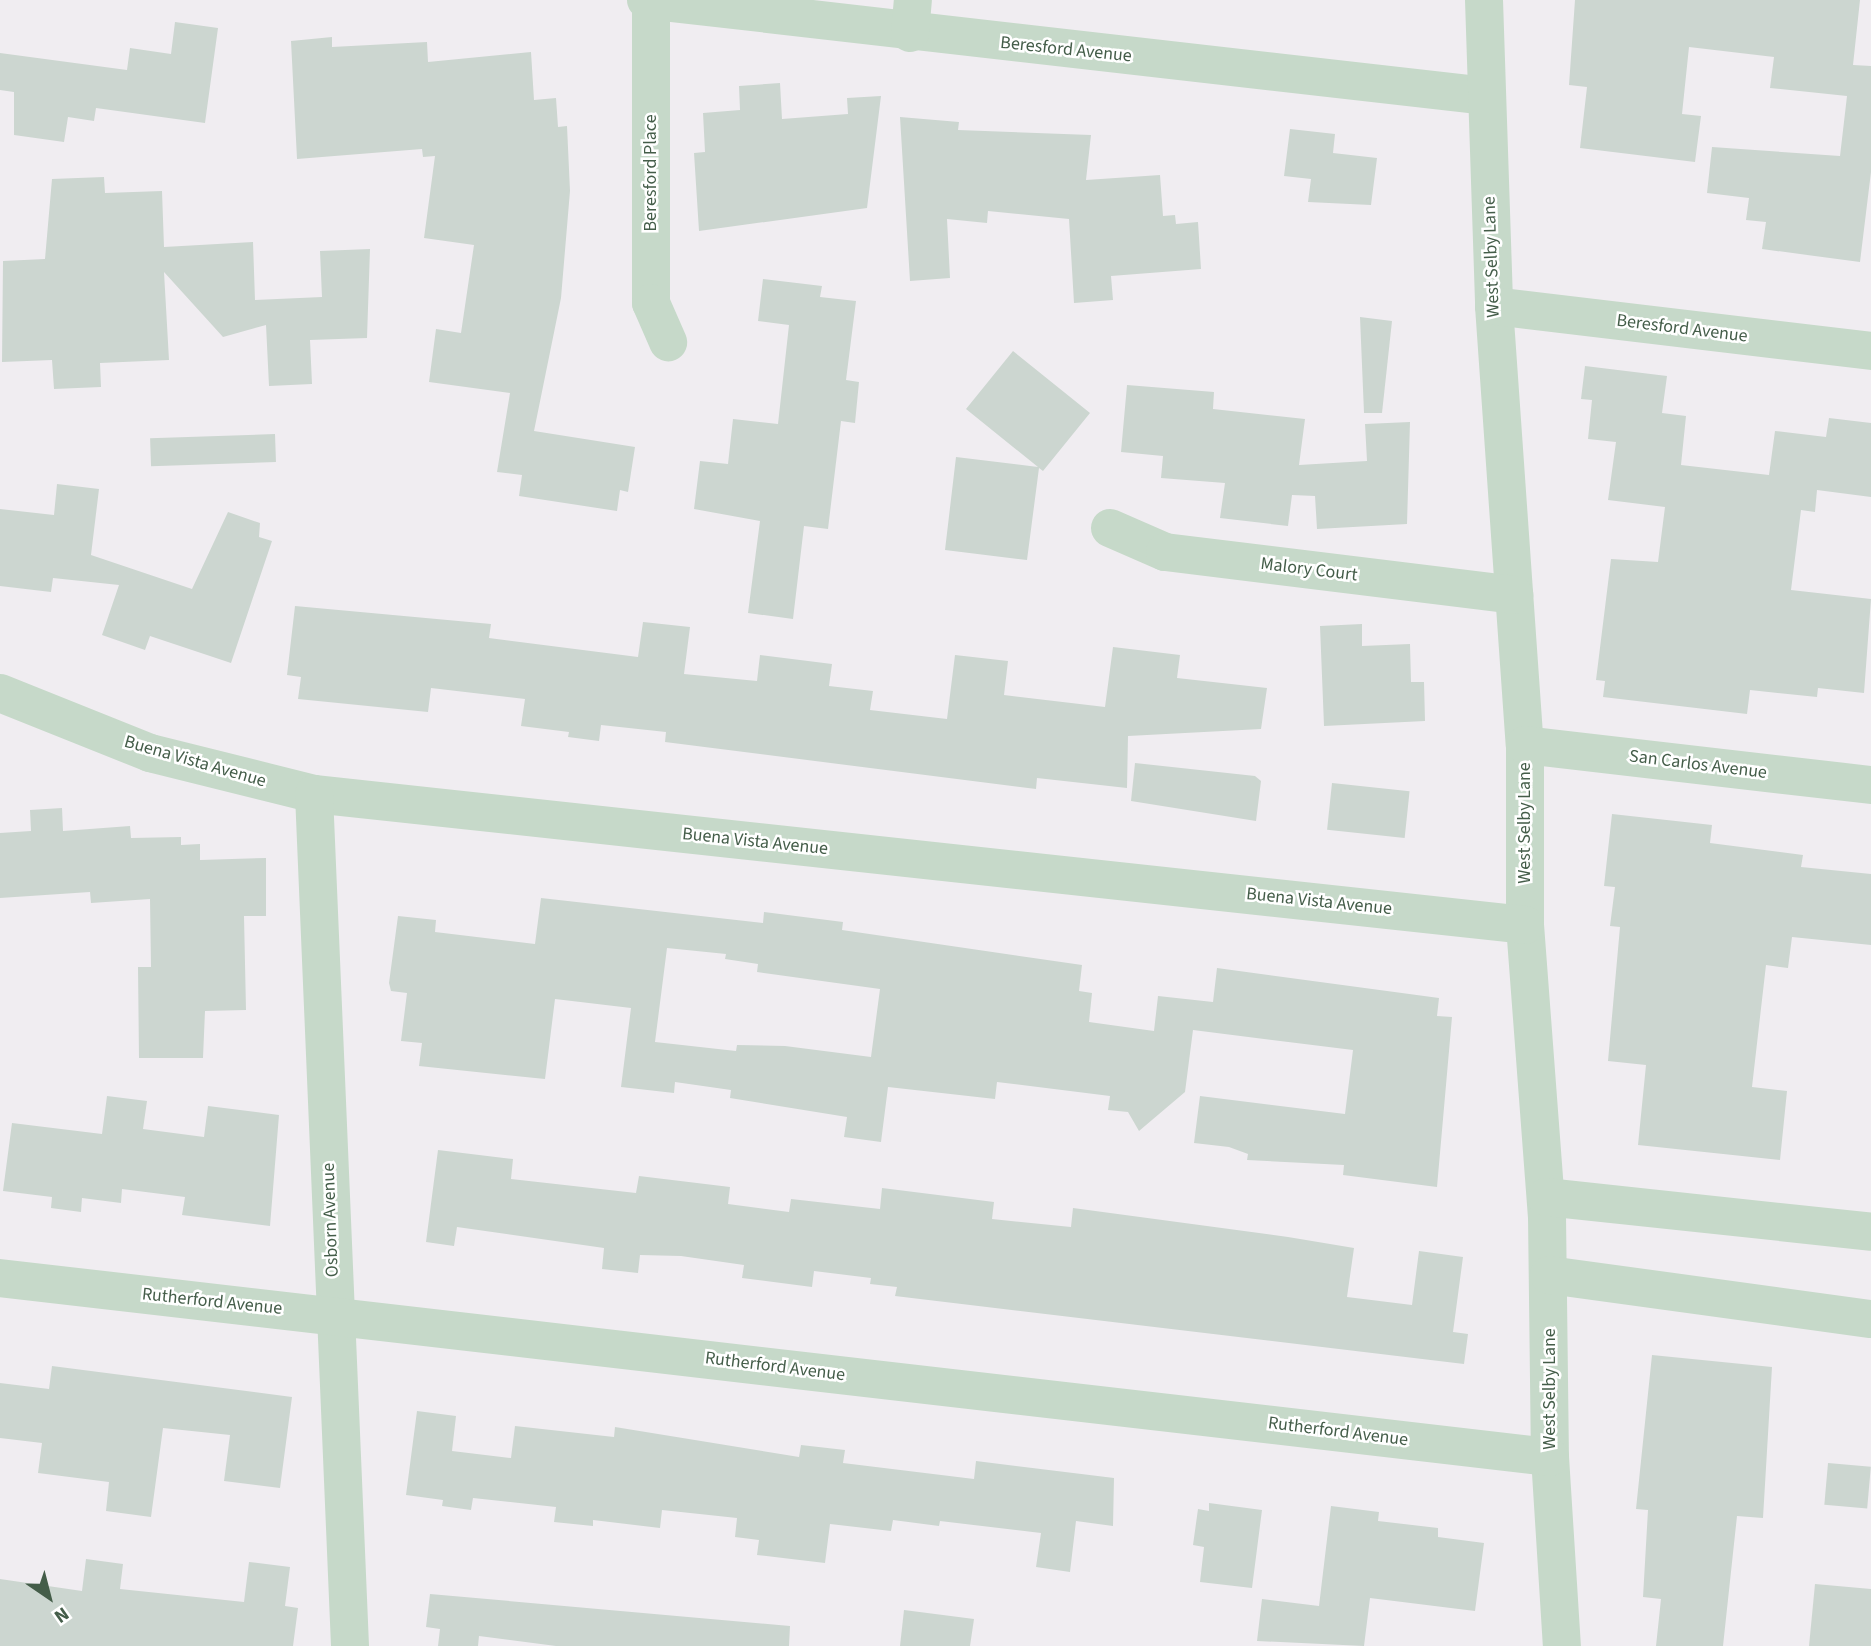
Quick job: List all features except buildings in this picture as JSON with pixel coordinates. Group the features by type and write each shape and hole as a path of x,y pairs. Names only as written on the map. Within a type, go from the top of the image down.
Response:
{"street":[{"name":"Beresford Avenue","path":"648,0 911,16 1486,96"},
{"name":"Beresford Place","path":"648,0 651,303 668,342"},
{"name":"West Selby Lane","path":"1484,0 1494,306 1525,745 1525,925 1546,1197 1550,1457 1562,1646"},
{"name":"Beresford Avenue","path":"1494,306 1871,351"},
{"name":"Malory Court","path":"1110,528 1165,552 1514,595"},
{"name":"Buena Vista Avenue","path":"0,693 150,753 314,794 1525,925"},
{"name":"San Carlos Avenue","path":"1525,745 1871,785"},
{"name":"Osborn Avenue","path":"314,794 350,1646"},
{"path":"1546,1197 1871,1232"},
{"path":"1549,1275 1871,1320"},
{"name":"Rutherford Avenue","path":"0,1278 1550,1457"}]}
